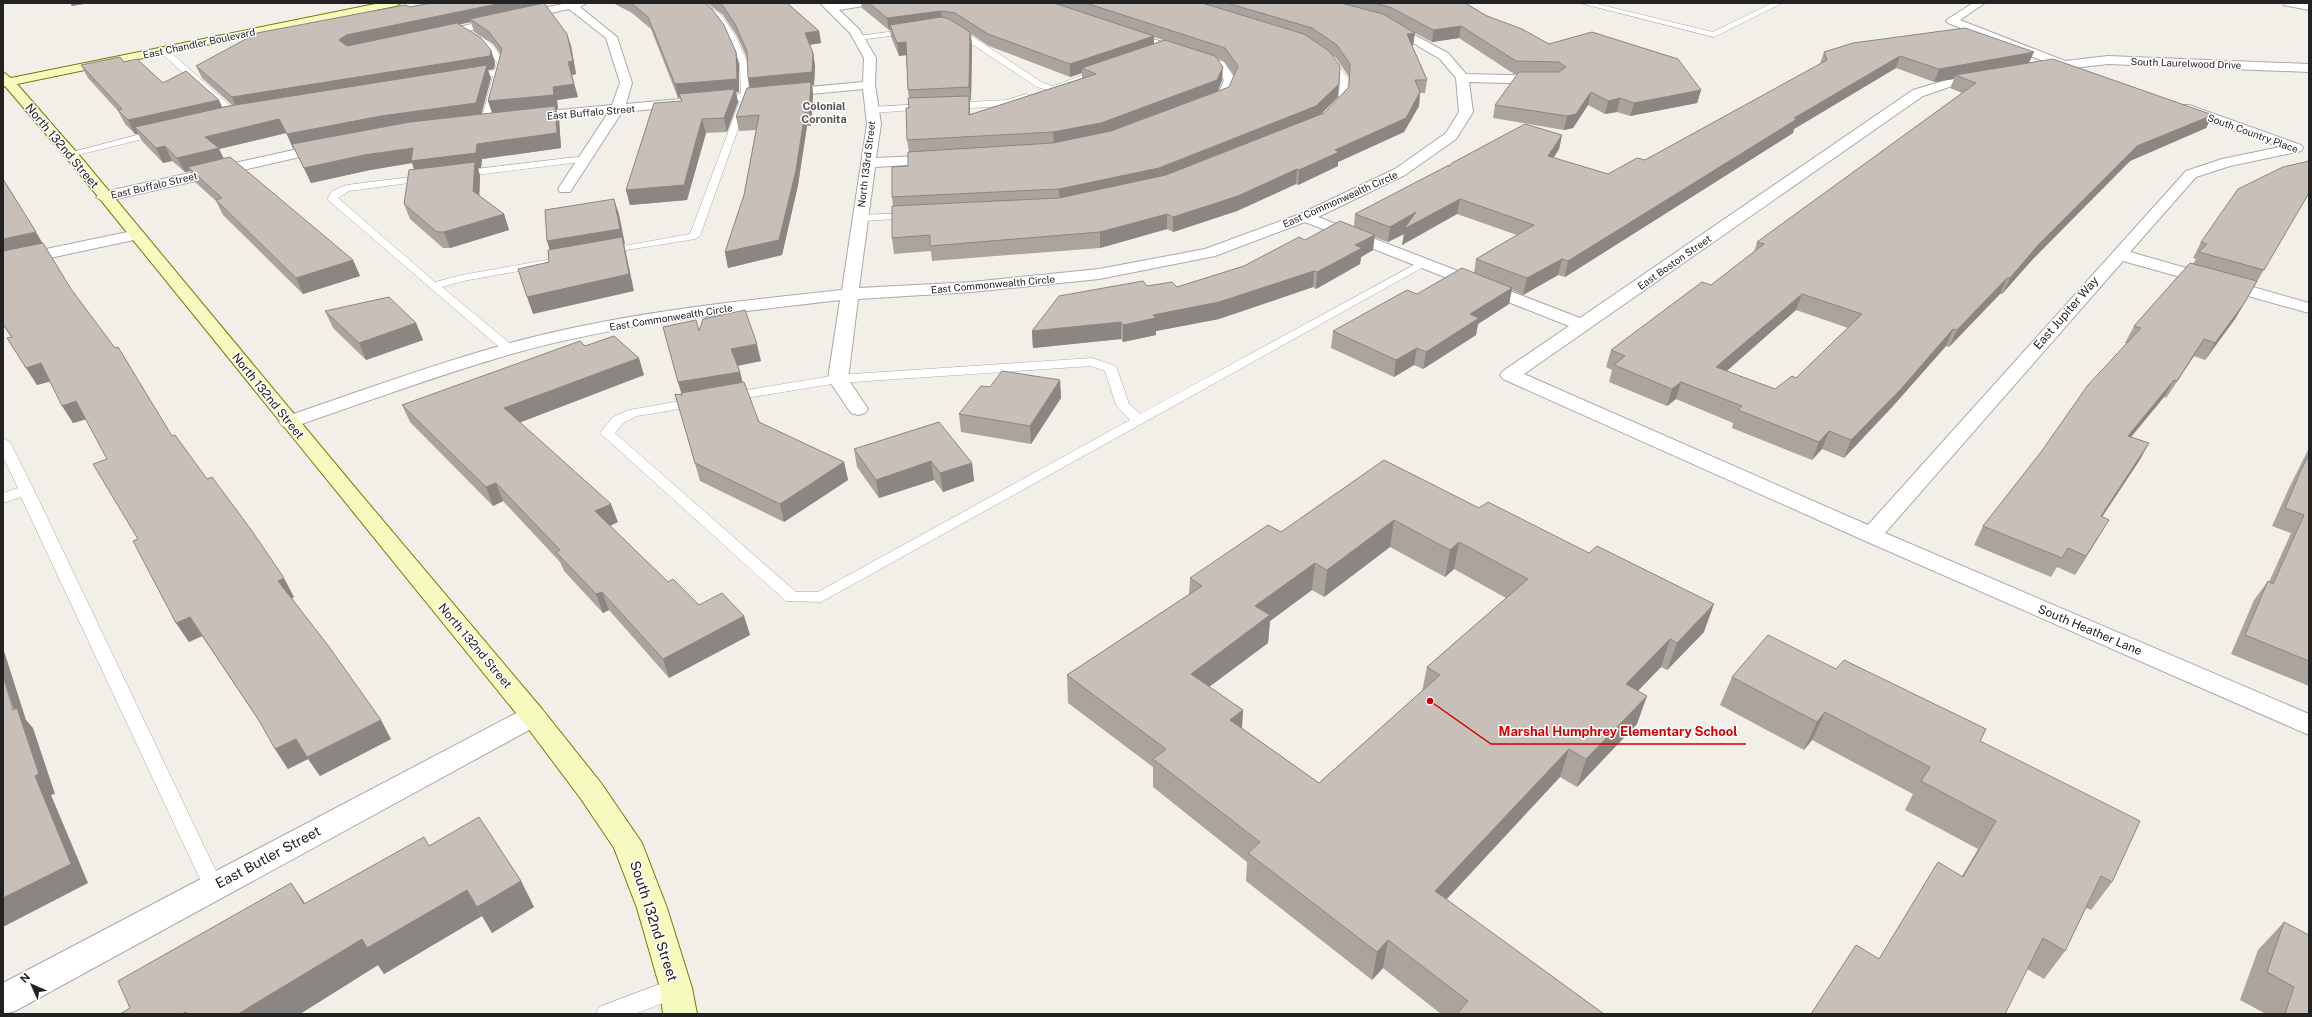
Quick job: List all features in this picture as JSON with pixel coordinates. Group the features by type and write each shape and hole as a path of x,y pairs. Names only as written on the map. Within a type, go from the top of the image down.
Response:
{"street":[{"name":"East Chandler Boulevard","path":"5,75 163,50 396,3"},
{"path":"829,5 863,3"},
{"path":"1980,3 1952,20 2092,75"},
{"path":"2288,3 2309,7"},
{"path":"425,37 576,4 611,37 626,83 616,110 565,188"},
{"name":"North 133rd Street","path":"829,5 855,31 870,58 869,85 874,124 848,294 838,379"},
{"path":"1372,19 1386,23 1444,56 1462,78 1556,80"},
{"path":"1110,28 1220,65 1230,80 1223,96 1194,107"},
{"name":"South Laurelwood Drive","path":"2062,64 2108,60 2145,60 2309,68"},
{"path":"2025,71 2062,64"},
{"name":"North 132nd Street","path":"5,75 289,422 533,716"},
{"name":"East Boston Street","path":"1871,535 1510,376 1918,93 1947,84 1995,76"},
{"name":"East Commonwealth Circle","path":"289,422 405,382 509,349 572,334 699,310 848,294 972,288 1099,274 1209,253 1304,217 1400,172 1451,136 1466,112 1462,78"},
{"name":"East Buffalo Street","path":"517,118 745,98 869,85"},
{"name":"South Country Place","path":"2175,105 2302,151"},
{"path":"471,123 501,119"},
{"name":"East Buffalo Street","path":"104,197 336,144"},
{"name":"East Jupiter Way","path":"1871,535 2118,254 2191,174 2227,162 2302,151"},
{"path":"867,163 952,158"},
{"path":"1304,217 1582,325"},
{"path":"3,263 137,235"},
{"path":"2118,254 2309,308"},
{"path":"838,379 858,409"},
{"name":"South Heather Lane","path":"1871,535 2309,725"},
{"name":"East Butler Street","path":"3,1000 213,886 533,716"},
{"name":"South 132nd Street","path":"533,716 591,790 627,843 652,908 678,1001"}],"lane":[{"path":"594,254 695,236 745,98 744,64 732,37 719,18 700,3"},
{"path":"1584,3 1714,35 1778,3"},
{"path":"948,27 953,28 1040,85 1051,88"},
{"path":"461,29 489,47 501,62 500,72 486,121"},
{"path":"859,38 919,29"},
{"path":"1154,53 1169,48"},
{"path":"163,50 239,114 220,118"},
{"path":"1320,52 1332,61 1344,78 1343,98 1324,118"},
{"path":"872,110 1007,103 1110,68"},
{"path":"461,78 500,72"},
{"path":"70,154 167,131"},
{"path":"450,175 585,159"},
{"path":"434,177 347,188 336,193 332,199 509,349"},
{"path":"859,218 921,215"},
{"path":"433,286 462,278 579,257"},
{"path":"1139,421 1123,405 1111,369 1092,362 838,379 634,413 618,420 607,433 792,597 821,597 1139,421 1423,263"},
{"path":"3,442 213,886"},
{"path":"3,498 27,490"},
{"path":"607,1014 678,1001"}],"building":[{"path":"431,3 502,3 346,35 339,40 347,46 457,23 481,38 491,50 490,56 232,97 196,66 257,33 405,5 410,7"},
{"path":"544,3 567,34 573,61 568,62 574,84 553,87 554,95 488,101 502,49 489,32 470,19"},
{"path":"631,3 705,3 712,9 724,25 736,52 737,79 675,84 648,17"},
{"path":"721,3 787,3 819,31 805,33 813,53 812,72 748,78 747,51 735,24"},
{"path":"869,3 1054,3 1154,36 1070,64 988,34 955,13 941,11 887,18"},
{"path":"1086,3 1202,3 1304,34 1329,51 1340,66 1339,84 1316,106 1159,168 1059,189 892,197 892,167 908,166 908,152 1053,143 1111,131 1229,87 1238,66 1225,48"},
{"path":"1227,3 1341,3 1383,14 1415,33 1407,34 1427,80 1415,80 1420,92 1406,118 1335,150 1339,152 1238,196 1173,217 1167,214 1100,232 930,246 930,235 892,238 892,206 1059,198 1166,175 1324,113 1349,87 1350,64 1337,45 1312,28"},
{"path":"1375,3 1465,3 1487,16 1522,29 1549,44 1592,32 1678,59 1701,90 1634,103 1620,98 1608,101 1591,92 1576,114 1567,116 1495,105 1519,72 1559,72 1566,67 1559,62 1516,61 1461,26 1433,30 1392,8"},
{"path":"941,17 949,19 970,32 969,87 908,90 906,42 897,43 890,25"},
{"path":"1965,28 2034,52 1939,69 1900,56 1794,118 1797,119 1568,261 1562,259 1527,278 1476,259 1534,225 1460,199 1404,229 1416,212 1390,227 1355,214 1449,165 1449,167 1452,163 1525,124 1562,135 1548,156 1608,174 1637,158 1645,160 1827,60 1824,52 1853,43"},
{"path":"1165,40 1215,56 1223,67 1217,80 1101,123 1053,132 907,140 906,108 909,108 908,98 969,96 969,115 1096,74 1082,68"},
{"path":"120,57 124,62 137,59 163,83 186,71 219,100 128,120 118,110 122,109 81,65"},
{"path":"2053,59 2213,115 2137,146 2039,244 2010,278 2007,278 1957,330 1953,329 1901,389 1851,440 1829,431 1819,442 1738,410 1742,406 1681,382 1672,389 1614,365 1625,356 1611,350 1702,282 1711,285 1764,244 1757,242 1976,83 1955,75","holes":["1802,294 1862,314 1796,378 1792,376 1775,389 1716,367"]},
{"path":"487,65 476,103 381,116 287,134 279,119 205,137 219,148 177,158 165,146 156,148 135,127 229,106"},
{"path":"811,82 809,112 805,112 796,170 779,240 725,252 744,195 759,115 736,117 747,88"},
{"path":"735,89 724,118 702,119 684,185 626,190 654,103 682,101 679,94"},
{"path":"555,106 557,133 477,144 476,153 411,161 413,148 364,155 304,168 292,144 410,122"},
{"path":"230,157 353,260 296,278 216,200 222,198 188,167"},
{"path":"2309,161 2309,193 2264,270 2199,252 2207,244 2201,242 2238,189 2283,167"},
{"path":"475,162 473,191 504,214 444,232 437,232 404,204 409,170"},
{"path":"3,179 36,232 3,239"},
{"path":"614,199 620,229 547,241 545,210"},
{"path":"1340,221 1375,235 1355,245 1362,248 1317,272 1314,271 1219,302 1153,315 1156,318 1123,325 1121,322 1032,331 1059,296 1143,281 1147,286 1172,282 1177,287 1244,266 1299,237 1305,240"},
{"path":"622,237 629,274 527,297 518,269 549,262 548,250"},
{"path":"43,243 71,289 115,348 118,347 172,436 175,435 207,479 212,477 252,531 284,578 278,581 327,644 381,720 307,757 296,739 275,749 260,722 190,617 176,623 133,541 138,539 93,464 107,459 76,401 62,406 41,363 26,368 7,338 12,337 3,324 3,251"},
{"path":"2190,263 2257,281 2245,302 2215,343 2204,339 2177,381 2174,380 2128,436 2149,443 2101,516 2109,520 2086,556 2068,548 2062,558 1983,526 2041,452 2088,385 2141,328 2134,326"},
{"path":"1462,268 1512,288 1470,314 1479,318 1426,352 1417,348 1396,360 1333,331 1407,290 1417,294"},
{"path":"389,297 416,323 359,343 325,311"},
{"path":"745,310 757,344 731,349 740,372 678,382 663,327 696,320 699,331 703,319"},
{"path":"614,336 639,358 504,408 611,504 595,511 668,582 673,579 699,605 722,593 744,616 663,659 602,592 596,594 556,552 560,550 496,483 486,487 402,405 580,341 585,346"},
{"path":"1002,371 1060,380 1030,426 959,414 981,386 990,387"},
{"path":"744,382 759,422 844,462 780,504 695,463 675,394 682,395 681,393"},
{"path":"939,422 972,463 940,473 931,461 876,480 854,449"},
{"path":"2309,455 2309,661 2245,635 2268,581 2273,584 2304,515 2285,508"},
{"path":"1384,460 1479,508 1488,502 1589,553 1597,546 1714,604 1677,643 1670,639 1626,684 1647,696 1586,759 1569,749 1435,891 1604,1014 1457,1014 1468,1001 1388,940 1377,952 1248,853 1260,842 1153,759 1166,749 1067,675 1202,586 1190,578 1268,525 1281,532","holes":["1394,520 1450,550 1459,542 1528,579 1427,667 1440,675 1319,783 1230,720 1243,710 1191,674 1270,615 1255,606 1315,563 1327,570"]},
{"path":"1768,635 1836,669 1844,660 1986,729 1980,741 2140,821 2112,882 2101,876 2065,951 2043,938 2005,1014 1811,1014 1856,945 1879,959 1938,862 1963,877 1996,821 1921,781 1930,767 1825,712 1817,722 1732,677"},
{"path":"3,676 13,710 17,708 39,774 35,776 71,864 3,898"},
{"path":"479,817 521,881 477,907 467,890 367,948 362,939 238,1014 187,1014 186,1012 182,1014 120,1014 130,1008 118,981 291,883 304,904 424,837 429,846"},
{"path":"2284,922 2309,935 2309,1014 2285,1014 2294,987 2267,972"}],"place":[{"name":"Marshal Humphrey Elementary School","path":"1430,701"}],"district":[{"name":"Colonial Coronita","path":"824,112"}]}
